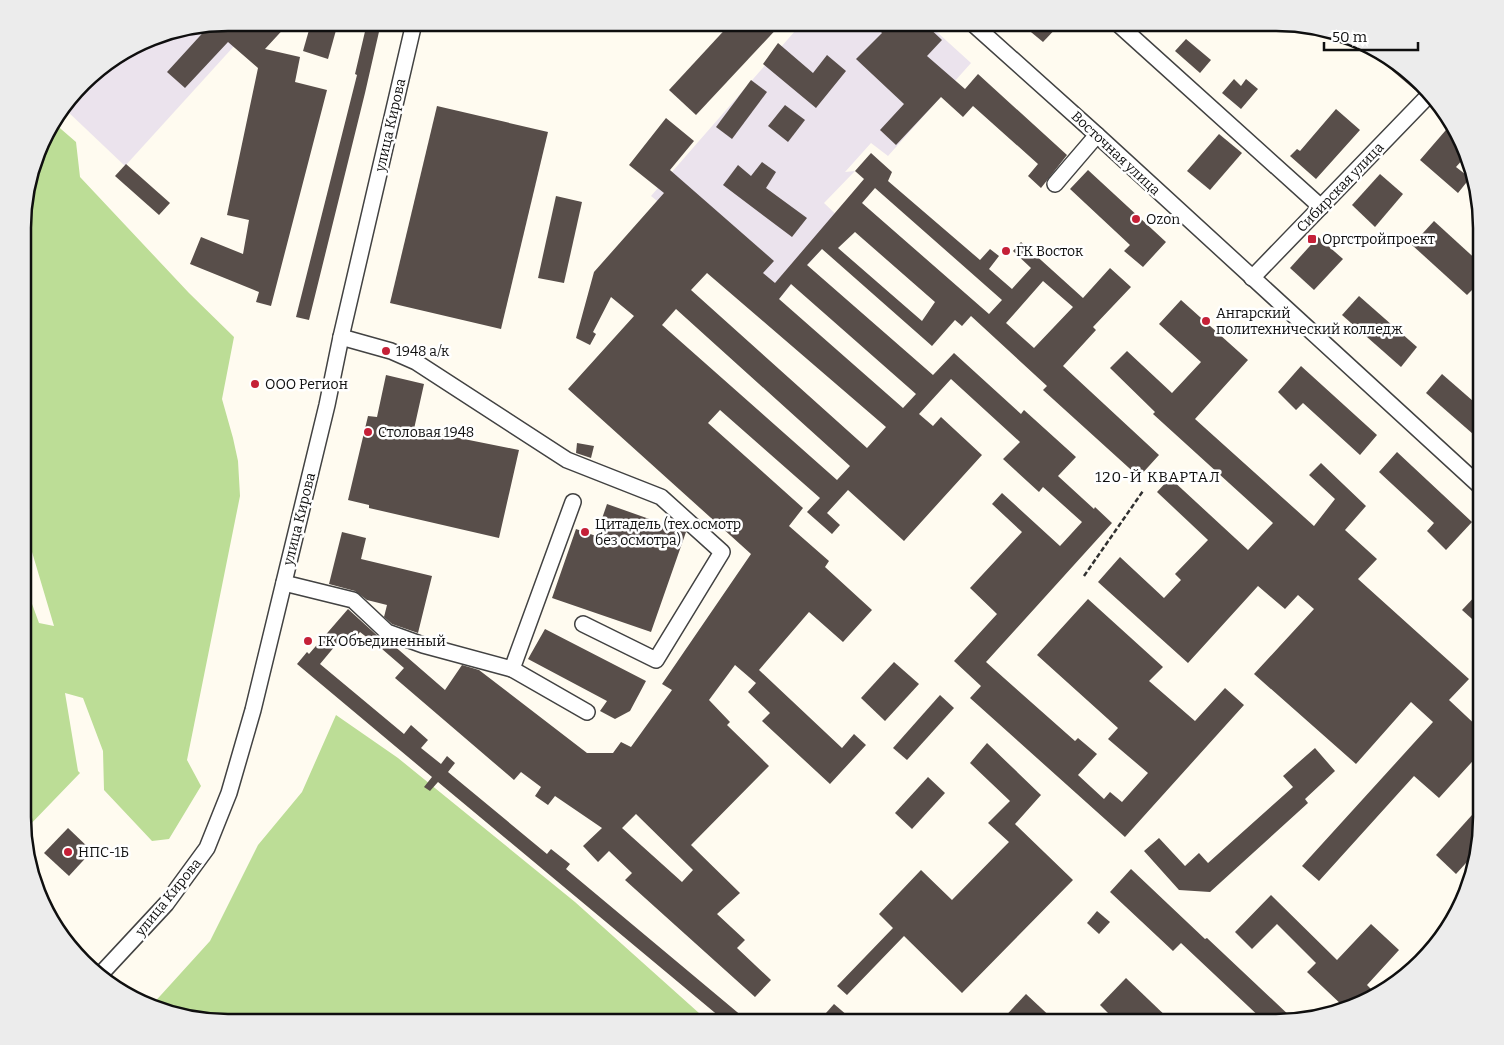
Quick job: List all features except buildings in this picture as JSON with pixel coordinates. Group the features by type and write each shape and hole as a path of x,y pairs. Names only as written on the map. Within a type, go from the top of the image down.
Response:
{"street":[{"name":"улица Кирова","path":"104,970 166,904 208,848 232,784 253,710 327,406 341,337 412,31"},
{"name":"Восточная улица","path":"981,31 1473,480"},
{"path":"1126,31 1321,206"},
{"name":"Сибирская улица","path":"1252,278 1425,99"},
{"path":"1055,184 1097,135"},
{"path":"341,337 391,351 416,362 567,460 661,497 722,552 656,660 583,624"},
{"path":"512,669 573,502"},
{"path":"284,583 353,600 387,632 423,645 512,669 587,712"}],"path":[{"path":"1084,576 1143,491"}],"shaded area":[{"path":"248,31 125,166 69,113 80,98 98,80 119,64 153,46 189,35"},
{"path":"795,31 936,31 971,63 888,156 871,143 845,172 855,171 824,203 844,222 779,299 651,196"}],"green space":[{"path":"59,128 76,142 80,177 189,293 234,337 222,399 238,461 240,496 187,760 201,786 169,839 152,841 104,790 103,751 83,698 65,693 78,771 80,773 31,823 31,601 39,623 54,626 31,549 31,228 33,202 38,177 46,153"},
{"path":"336,715 398,758 575,902 700,1014 228,1014 189,1010 156,1000 210,941 258,845 302,792"}],"place":[{"name":"Ozon","path":"1136,219"},
{"name":"Оргстройпроект","path":"1312,239"},
{"name":"ГК Восток","path":"1006,251"},
{"name":"Ангарский политехнический колледж","path":"1206,321"},
{"name":"1948 а/к","path":"386,351"},
{"name":"ООО Регион","path":"255,384"},
{"name":"Столовая 1948","path":"368,432"},
{"name":"Цитадель (тех.осмотр без осмотра)","path":"585,532"},
{"name":"ГК Объединенный","path":"308,641"},
{"name":"НПС-1Б","path":"68,852"}],"district":[{"name":"120-Й КВАРТАЛ","path":"1158,477"}]}
